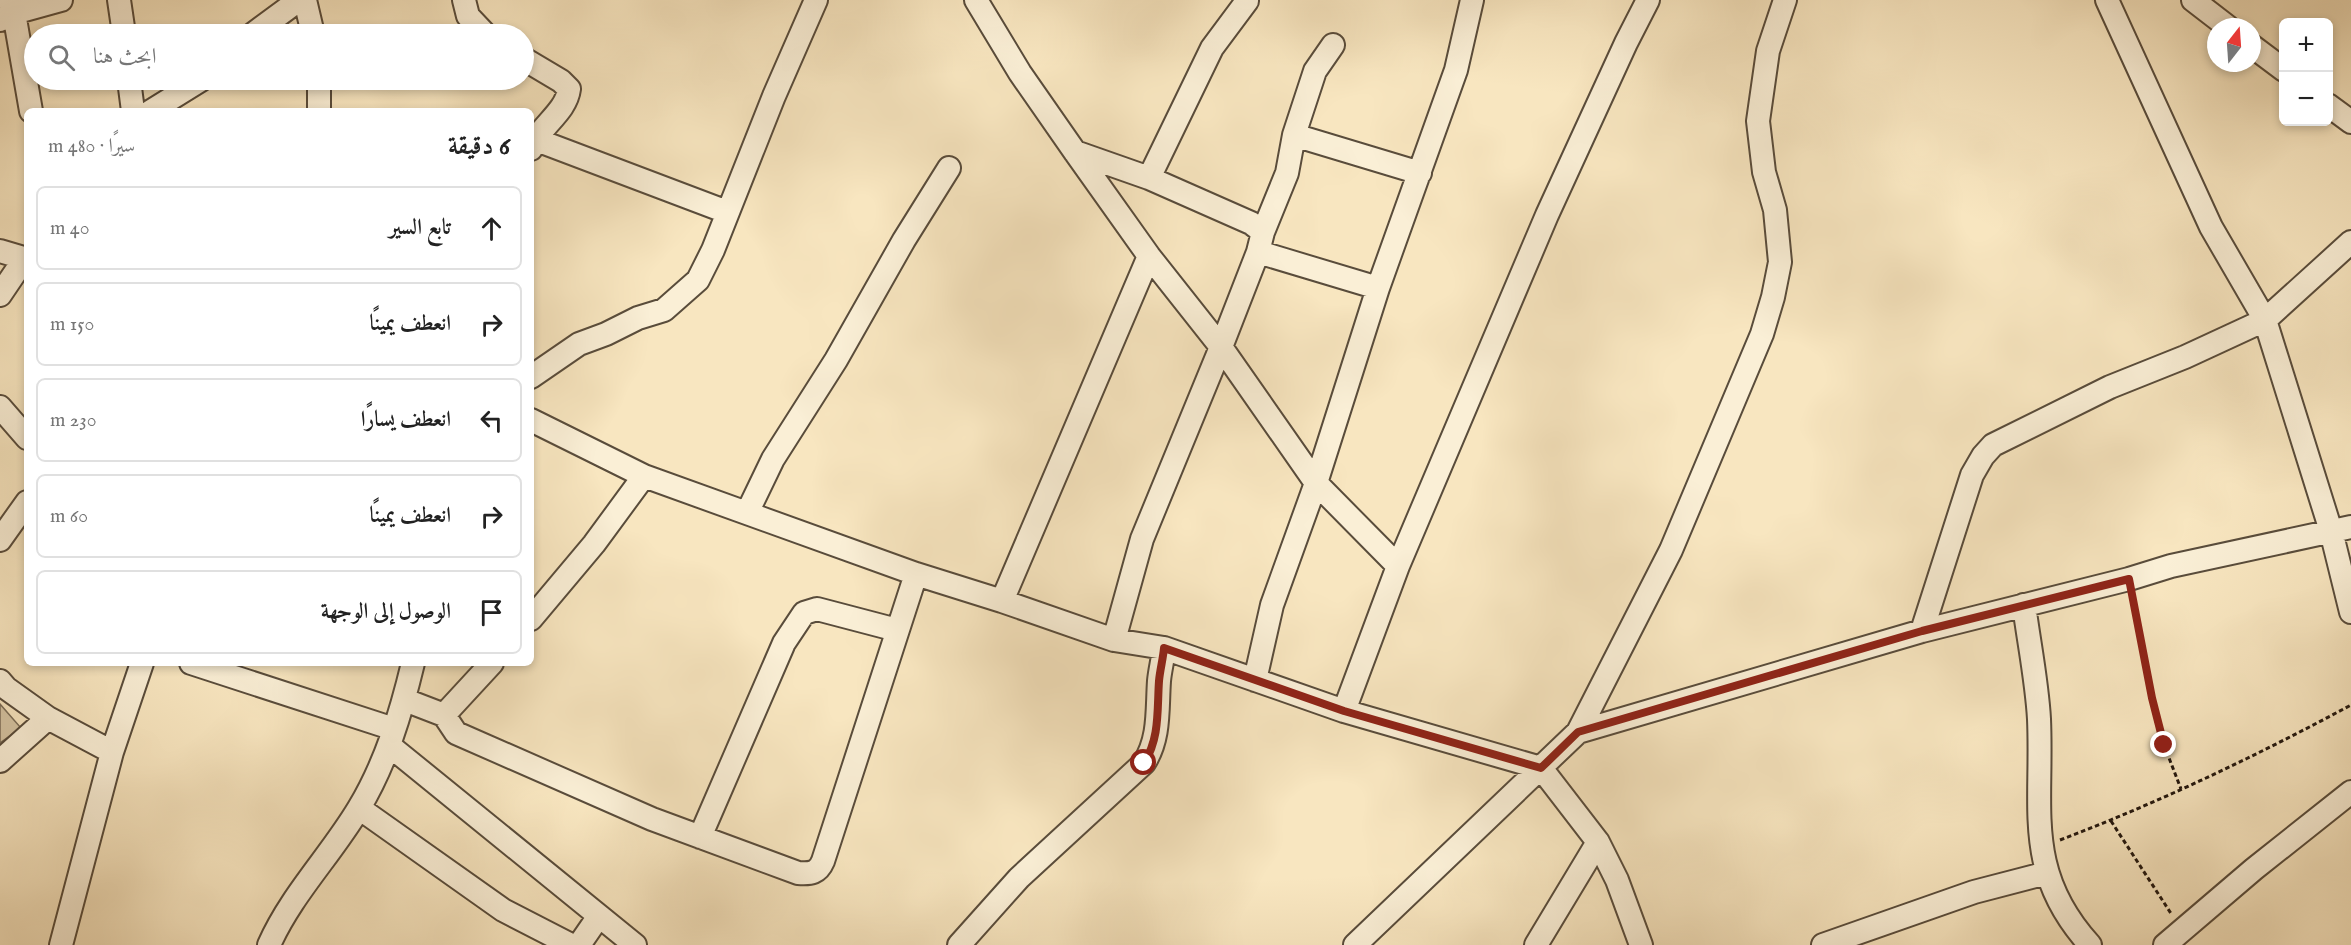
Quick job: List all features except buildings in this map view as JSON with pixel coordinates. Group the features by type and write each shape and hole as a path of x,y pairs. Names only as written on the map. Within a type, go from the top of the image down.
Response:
{"street":[{"path":"24,81 8,11 61,0"},
{"path":"119,0 123,24"},
{"path":"267,24 299,0"},
{"path":"305,0 311,24"},
{"path":"464,0 468,16 476,24"},
{"path":"534,375 579,344 638,318 664,310 685,294 698,280 816,0"},
{"path":"976,0 1020,73 1075,152 1149,256 1221,346 1316,483 1398,566"},
{"path":"1255,680 1272,605 1316,483 1378,288 1456,70 1472,0"},
{"path":"1344,711 1398,566 1547,215 1648,0"},
{"path":"1355,945 1578,732 1671,550 1765,325 1780,262 1775,210 1764,172 1758,121 1768,51 1785,0"},
{"path":"2108,0 2211,227 2265,320 2341,529 2351,612"},
{"path":"2193,0 2216,18"},
{"path":"1149,178 1212,48 1247,2"},
{"path":"1114,640 1142,539 1221,346 1287,173 1294,135 1315,71 1333,45"},
{"path":"2261,53 2279,67"},
{"path":"534,65 569,89 565,102 534,141"},
{"path":"26,90 30,108"},
{"path":"130,90 133,108"},
{"path":"156,108 185,90"},
{"path":"319,90 319,108"},
{"path":"2333,109 2351,122"},
{"path":"1294,135 1420,173"},
{"path":"534,145 727,212"},
{"path":"1075,152 1149,178 1251,223 1260,242 1378,288"},
{"path":"747,513 773,459 836,360 904,240 949,168"},
{"path":"1922,631 1972,475 1983,456 1993,445 2110,387 2185,357 2265,320 2351,242"},
{"path":"0,251 24,258"},
{"path":"1002,601 1149,256"},
{"path":"0,295 24,262"},
{"path":"0,407 24,435"},
{"path":"534,421 644,476 916,574 1114,640 1164,648 1344,711 1541,768 1598,842 1617,880 1641,945"},
{"path":"534,615 594,544 644,476"},
{"path":"0,540 24,506"},
{"path":"1578,732 1922,631 2172,566 2341,529"},
{"path":"405,700 444,715 456,733 652,819 798,873 808,874 819,869 916,574"},
{"path":"2024,605 2039,718 2039,834 2047,873 2058,902 2090,945"},
{"path":"700,837 784,643 804,613 817,609 897,630"},
{"path":"959,945 1019,879 1144,763 1152,750 1156,734 1159,680 1164,648"},
{"path":"61,945 112,752 141,666"},
{"path":"199,666 392,737 634,945"},
{"path":"269,945 279,922 359,808 392,737 405,700 412,666"},
{"path":"444,715 489,666"},
{"path":"0,681 6,688 48,718 112,752"},
{"path":"0,761 48,718"},
{"path":"2174,938 2254,869 2351,792"},
{"path":"359,808 502,910 571,945"},
{"path":"1536,945 1598,842"},
{"path":"1823,945 1974,892 2047,873"},
{"path":"579,945 599,916"}],"path":[{"path":"2129,579 2152,698 2164,745 2181,790"},
{"path":"2042,847 2111,821 2181,790 2271,748 2351,705"},
{"path":"2111,821 2174,938"}],"shaded area":[{"path":"0,704 21,728 0,743"}],"route":[{"path":"1144,763 1152,750 1156,734 1159,680 1164,648 1344,711 1541,768 1578,732 1922,631 2129,579 2152,698 2164,745"}]}
